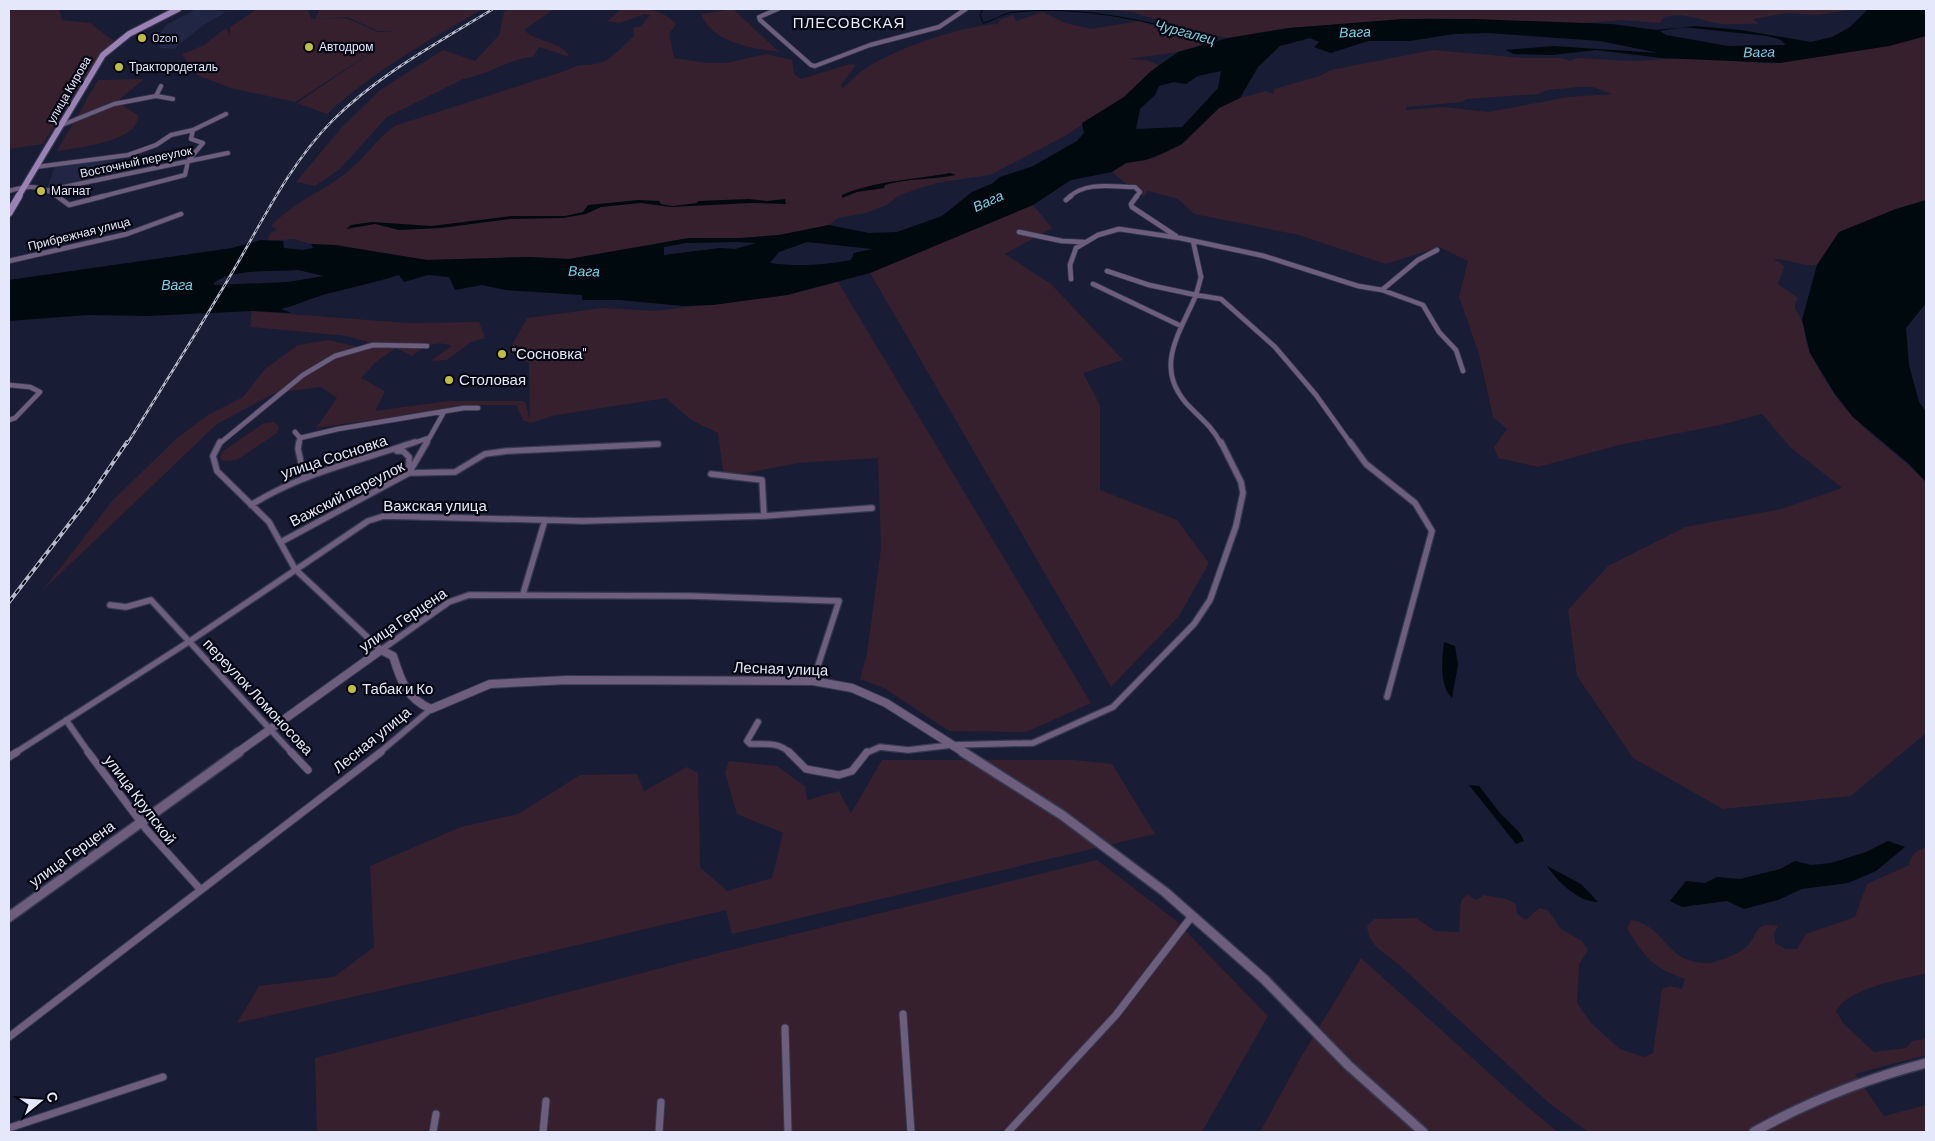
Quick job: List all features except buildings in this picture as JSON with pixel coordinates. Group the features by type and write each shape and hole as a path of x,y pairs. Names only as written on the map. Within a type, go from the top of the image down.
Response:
{"main road":[{"name":"улица Кирова","path":"9,213 102,55 129,34 178,9"}],"street":[{"path":"778,9 762,14 759,17 760,20 811,65 815,66 863,47 941,28 955,20 966,9"},
{"path":"156,96 161,86"},
{"path":"62,125 114,104 156,96 173,99"},
{"path":"36,167 128,155 156,145 171,136 193,130 226,114"},
{"path":"9,191 25,185 49,190 69,205 186,175 188,161 203,143 191,139 193,130"},
{"name":"Восточный переулок","path":"49,190 228,153"},
{"path":"1066,200 1073,192 1090,187 1135,187 1140,192 1131,204 1132,207 1180,238"},
{"name":"Прибрежная улица","path":"9,261 127,234 182,214"},
{"path":"1071,279 1072,257 1076,248 1083,242 1119,229 1180,238 1264,256 1358,286 1382,290 1428,308 1434,325 1462,358 1463,371"},
{"path":"1019,232 1062,241 1083,242"},
{"path":"758,722 748,736 747,741 750,744 766,742 779,746 796,757 806,769 839,775 852,771 867,752 880,747 908,750 952,745 1033,742 1112,707 1131,691 1194,624 1210,600 1236,526 1243,493 1241,482 1217,436 1185,402 1173,386 1168,371 1172,351 1181,326 1196,295 1201,277 1193,241"},
{"path":"1382,290 1418,260 1437,250"},
{"path":"1107,271 1149,285 1221,299 1275,347 1316,395 1366,464 1415,503 1432,531 1388,697"},
{"path":"1093,284 1181,326"},
{"path":"426,346 373,345 335,356 303,374 220,442 213,452 212,462 223,478 269,522 295,569 382,650 393,656 404,689 416,704 432,709"},
{"path":"9,384 30,387 40,392 15,418 9,420"},
{"path":"300,438 464,408 478,408"},
{"path":"409,473 444,412"},
{"path":"294,432 300,438"},
{"path":"300,438 298,449 304,477"},
{"name":"улица Сосновка","path":"251,505 304,477 392,451 428,438"},
{"name":"Важский переулок","path":"281,542 409,473 455,472 485,454 507,451 658,444"},
{"path":"392,451 403,451 409,457 409,473"},
{"path":"711,474 762,480 764,516"},
{"name":"Важская улица","path":"9,757 190,641 368,521 384,516 583,521 764,516 872,508"},
{"path":"523,594 545,520"},
{"name":"улица Герцена","path":"9,917 139,822 449,602 469,595 523,594 839,601 813,681"},
{"name":"переулок Ломоносова","path":"110,605 126,607 151,600 269,730 308,770"},
{"name":"Лесная улица","path":"9,1037 200,889 335,788 400,737 432,709 490,684 567,680 813,681 852,688 870,695 1062,815 1165,892 1264,979 1348,1065 1423,1132"},
{"name":"улица Крупской","path":"66,720 139,822 169,858 200,889"},
{"path":"1008,1132 1116,1015 1192,916"},
{"path":"903,1014 911,1132"},
{"path":"785,1028 788,1132"},
{"path":"1754,1132 1779,1118 1871,1078 1926,1064"},
{"path":"9,1128 163,1077"},
{"path":"543,1132 546,1102"},
{"path":"659,1132 661,1102"},
{"path":"433,1132 436,1114"}],"shaded area":[{"path":"9,9 59,9 62,20 90,23 115,42 101,51 43,144 9,149"},
{"path":"196,9 226,12 202,26 174,49 159,48 160,42 152,42 166,25"},
{"path":"257,9 307,9 312,19 315,19 320,9 482,9 382,70 327,114 297,103 381,46 295,102 231,88 197,75 182,54 227,36 204,45 226,28 230,35 230,27","holes":["347,17 378,31 397,31 378,32 346,18 318,19"]},
{"path":"508,9 554,9 524,30 535,37 560,47 570,57 539,47 533,57 524,58 463,79 387,117 340,169 315,186 296,182 341,128 380,90 443,50 475,61 499,35 504,12"},
{"path":"622,9 651,10 670,18 676,24 669,34 674,58 707,63 727,63 766,54 792,60 794,74 801,79 850,64 856,65 841,85 842,89 862,71 908,47 965,29 998,24 1000,20 1013,15 1016,21 1043,12 1065,23 1091,29 1140,21 1178,34 1214,41 1178,52 1128,59 1147,60 1158,65 1124,97 1065,136 990,175 941,182 920,188 898,196 887,205 866,213 838,218 829,225 779,235 741,238 689,238 569,259 529,257 427,260 335,245 311,244 294,239 268,241 270,233 277,230 271,226 280,217 347,172 394,126 568,70 575,66 601,63 611,57 634,36 633,28 641,26 650,15 645,14 619,23 607,21"},
{"path":"733,9 779,52 745,46 723,38 706,24 701,14"},
{"path":"1102,9 1857,9 1816,15 1787,13 1753,19 1759,24 1723,24 1680,15 1664,17 1660,23 1621,20 1570,24 1432,18 1289,28 1228,38 1203,33 1131,12"},
{"path":"1926,36 1926,200 1896,209 1839,232 1817,265 1774,259 1784,266 1778,284 1798,298 1795,307 1802,321 1809,351 1830,388 1854,418 1926,482 1926,733 1851,796 1723,809 1633,758 1577,676 1568,610 1608,566 1685,527 1781,509 1842,488 1790,447 1762,414 1720,425 1619,445 1538,467 1498,458 1494,447 1507,429 1493,417 1479,354 1459,297 1468,261 1439,247 1386,264 1299,235 1194,214 1178,199 1148,191 1144,196 1137,193 1112,172 1126,163 1154,158 1182,144 1219,108 1240,98 1265,91 1274,94 1274,89 1320,76 1331,70 1433,50 1524,58 1561,58 1570,61 1577,58 1633,61 1686,58 1768,63 1889,46","holes":["1593,87 1612,94 1568,97 1488,112 1444,107 1406,110 1406,107 1462,102 1467,99 1538,94 1548,90"]},
{"path":"144,79 120,99 122,105 139,116 135,126 128,132 98,144 57,151 98,80"},
{"path":"116,157 114,177 47,189 55,166"},
{"path":"1033,205 1052,228 1005,254 1051,284 1123,360 1083,373 1100,405 1100,490 1177,520 1209,563 1179,616 1111,687 870,273"},
{"path":"838,282 1091,703 1026,732 949,731 884,688 860,679 867,654 881,548 878,458 798,463 732,476 723,471 718,433 691,420 666,398 556,415 531,423 523,420 516,405 475,405 316,428 337,398 321,387 275,393 217,424 43,590 113,500 177,438 208,415 243,397 265,369 298,345 329,340 362,348 368,342 347,336 250,327 252,311 407,323 479,322 485,338 471,342 447,360 430,361 452,346 436,344 421,349 412,356 396,348 376,362 361,378 385,391 375,411 448,401 525,401 530,420 529,363 508,352 527,318 603,308 654,311 787,295"},
{"path":"274,422 279,427 277,433 237,460 223,461 220,457 223,451 264,423"},
{"path":"882,760 1074,760 1112,764 1155,834 732,934 726,910 237,1023 259,986 334,977 374,947 370,866 461,827 518,814 580,775 637,774 644,791 687,767 698,773 700,867 727,891 772,878 783,833 737,814 725,773 729,761 777,766 805,786 807,800 839,791 851,813"},
{"path":"1926,847 1926,974 1904,978 1863,991 1851,996 1836,1011 1843,1023 1874,1052 1906,1048 1912,1041 1926,1039 1926,1055 1855,1074 1884,1116 1926,1105 1926,1132 1588,1132 1549,1103 1396,962 1377,947 1368,933 1367,926 1374,919 1416,918 1435,931 1459,932 1461,901 1467,894 1476,900 1484,895 1506,899 1516,904 1517,914 1526,920 1539,908 1548,910 1561,929 1582,941 1588,950 1579,964 1577,1003 1591,1023 1620,1049 1644,1057 1653,1053 1662,989 1670,986 1682,989 1685,979 1664,970 1645,955 1627,929 1631,920 1642,923 1651,929 1672,950 1691,961 1709,963 1730,956 1744,949 1760,928 1769,925 1778,926 1774,933 1775,943 1786,949 1797,949 1806,934 1855,917 1867,884 1909,865 1914,853"},
{"path":"1097,860 1174,919 1268,1016 1202,1132 317,1132 315,1058 730,950"},
{"path":"1361,958 1517,1098 1558,1132 1260,1132 1301,1057"}],"water":[{"name":"Вага","path":"1868,9 1926,9 1926,36 1889,46 1780,63 1661,58 1596,50 1552,55 1514,54 1505,50 1553,46 1659,53 1600,41 1489,33 1454,34 1410,41 1368,41 1331,53 1314,47 1319,42 1310,38 1280,46 1258,67 1240,98 1219,108 1182,144 1168,151 1146,160 1126,163 1112,172 1071,180 1033,205 870,273 787,295 713,305 683,306 620,300 582,300 582,295 505,290 482,285 455,290 449,277 428,275 404,282 399,275 324,295 281,309 291,313 252,311 147,316 87,315 9,321 9,280 232,248 261,240 283,241 284,248 303,250 313,248 311,244 335,245 427,260 529,257 569,259 689,238 741,238 779,235 829,225 869,233 897,232 942,216 972,192 993,183 1000,177 1033,166 1077,141 1084,133 1082,123 1124,97 1150,72 1178,52 1228,38 1289,28 1403,19 1474,19 1612,24 1656,30 1680,28 1660,31 1666,35 1728,46 1786,45 1779,39 1767,36 1684,27 1695,26 1741,30 1811,42 1832,37 1850,27","holes":["1221,71 1218,88 1182,127 1136,129 1140,109 1155,95 1159,86 1174,82 1186,84 1198,76","737,242 756,243 735,249 720,248 664,255 664,247 686,243","807,242 872,249 854,253 851,260 831,263 811,265 770,263 779,252","298,270 324,276 288,282 213,284 230,275"]},
{"path":"950,173 956,175 894,183 885,185 884,188 857,192 842,198 842,195 869,186"},
{"path":"749,199 767,201 785,199 786,204 751,203 671,207 641,203 601,207 586,214 563,218 510,219 441,228 399,230 375,224 346,229 351,225 372,222 431,226 511,216 565,216 583,212 588,205 638,200 659,201 661,204 672,206 697,203 698,201"},
{"path":"1926,200 1926,303 1906,328 1909,365 1919,402 1926,412 1926,482 1909,464 1853,417 1835,394 1810,353 1802,320 1817,265 1839,232 1896,209"},
{"path":"1444,642 1455,646 1458,665 1452,698 1445,687 1443,679"},
{"path":"1469,785 1479,786 1500,813 1520,833 1524,841 1516,844"},
{"path":"1888,841 1905,847 1876,871 1848,883 1802,889 1778,900 1744,909 1727,901 1682,907 1670,901 1686,881 1705,883 1717,877 1740,879 1780,869 1795,861 1811,865 1831,863 1866,852"},
{"path":"1547,866 1581,884 1598,902 1583,899 1576,895"}],"waterway":[{"name":"Чургалец","path":"983,9 980,14 983,23 1015,12 1066,11 1143,21 1218,40"}],"railway":[{"path":"127,444 209,311 291,172 317,137 350,104 388,74 493,9"},
{"path":"9,602 87,501 127,442"}],"place":[{"name":"Ozon","path":"142,38"},
{"name":"Автодром","path":"309,47"},
{"name":"Трактородеталь","path":"119,67"},
{"name":"Магнат","path":"41,191"},
{"name":"\"Сосновка\"","path":"502,354"},
{"name":"Столовая","path":"449,380"},
{"name":"Табак и Ко","path":"352,689"}],"district":[{"name":"ПЛЕСОВСКАЯ","path":"849,23"}]}
